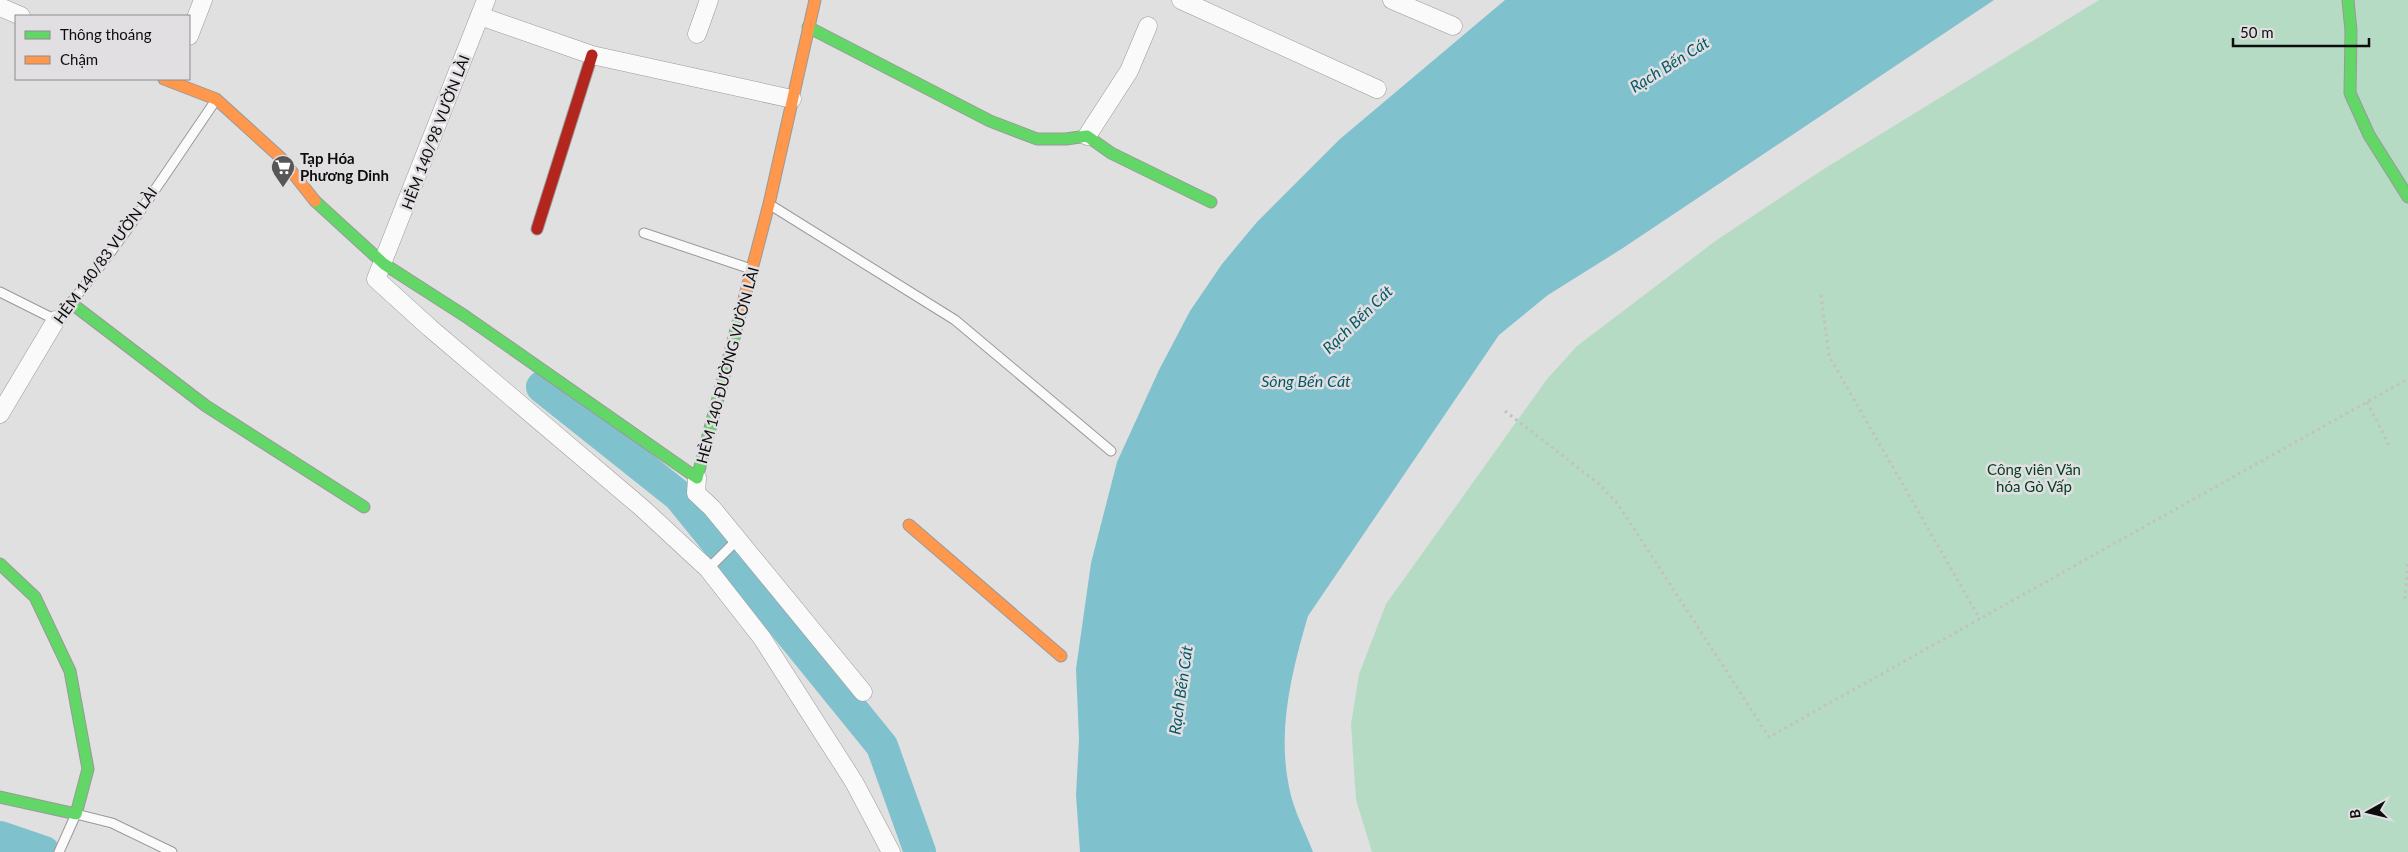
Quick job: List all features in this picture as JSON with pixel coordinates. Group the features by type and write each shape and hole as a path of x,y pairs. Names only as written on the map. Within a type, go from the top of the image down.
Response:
{"street":[{"path":"190,33 203,0"},
{"path":"697,34 709,0"},
{"name":"HẺM 140 ĐƯỜNG VƯỜN LÀI","path":"216,99 281,158 312,198 384,264 465,316 697,478 769,204 815,0"},
{"path":"1182,0 1377,88"},
{"path":"1392,0 1453,26"},
{"path":"2348,0 2351,31 2350,93 2369,135 2408,197"},
{"path":"0,7 19,15"},
{"path":"483,8 592,55 792,99"},
{"name":"HẺM 140/98 VƯỜN LÀI","path":"483,8 384,264 376,279 430,328 710,566"},
{"path":"1087,136 1129,71 1148,26"},
{"path":"808,27 990,121 1037,139 1066,139 1087,136 1111,153 1211,202"},
{"path":"537,230 592,55"},
{"path":"171,80 216,99"},
{"path":"71,303 206,406 364,507"},
{"name":"HẺM 140/83 VƯỜN LÀI","path":"0,414 56,320"},
{"path":"697,478 696,493 712,508 735,542 863,692"},
{"path":"909,525 1060,656"},
{"path":"0,564 35,597 70,671 88,769 76,814 0,797"},
{"path":"710,566 762,638 854,782 891,852"}],"lane":[{"name":"HẺM 140/83 VƯỜN LÀI","path":"56,320 71,303 137,214 216,99"},
{"path":"769,204 955,320 1111,451"},
{"path":"644,233 752,269"},
{"path":"0,292 56,320"},
{"path":"710,566 735,542"},
{"path":"59,852 68,828 76,814 112,823 172,852"}],"path":[{"path":"1821,295 1829,356 1980,619"},
{"path":"1505,411 1598,483 1618,504 1769,737 2408,379"},
{"path":"2367,402 2389,445"},
{"path":"2405,599 2408,560"}],"green space":[{"name":"Công viên Văn hóa Gò Vấp","path":"2099,0 2408,0 2408,852 1372,852 1356,800 1351,724 1359,674 1386,604 1547,379 1577,346 1718,239 1827,167"}],"water":[{"name":"Sông Bến Cát","path":"1505,0 1994,0 1623,248 1548,295 1499,335 1308,616 1288,700 1285,744 1291,795 1313,852 1080,852 1076,795 1079,739 1076,669 1091,563 1117,462 1159,370 1190,311 1222,264 1257,222 1340,139"}],"waterway":[{"path":"542,387 679,496 882,746 920,852"},
{"path":"0,837 44,852"}],"traffic: fast":[{"path":"2348,0 2351,31 2350,93 2369,135 2408,197"},
{"path":"808,27 990,121 1037,139 1066,139 1087,136 1111,153 1211,202"},
{"path":"315,201 384,264 465,316 697,478 741,311"},
{"path":"71,303 206,406 364,507"},
{"path":"0,564 35,597 70,671 88,769 76,814 0,797"}],"traffic: slow":[{"path":"741,311 769,204 815,0"},
{"path":"167,80 216,99 281,158 315,201"},
{"path":"909,525 1061,656"}],"traffic: jam":[{"path":"537,229 592,55"}],"place":[{"name":"Tạp Hóa Phương Dinh","path":"283,188"}],"water label":[{"name":"Rạch Bến Cát","path":"1669,64"},
{"name":"Rạch Bến Cát","path":"1357,319"},
{"name":"Rạch Bến Cát","path":"1180,690"}]}
